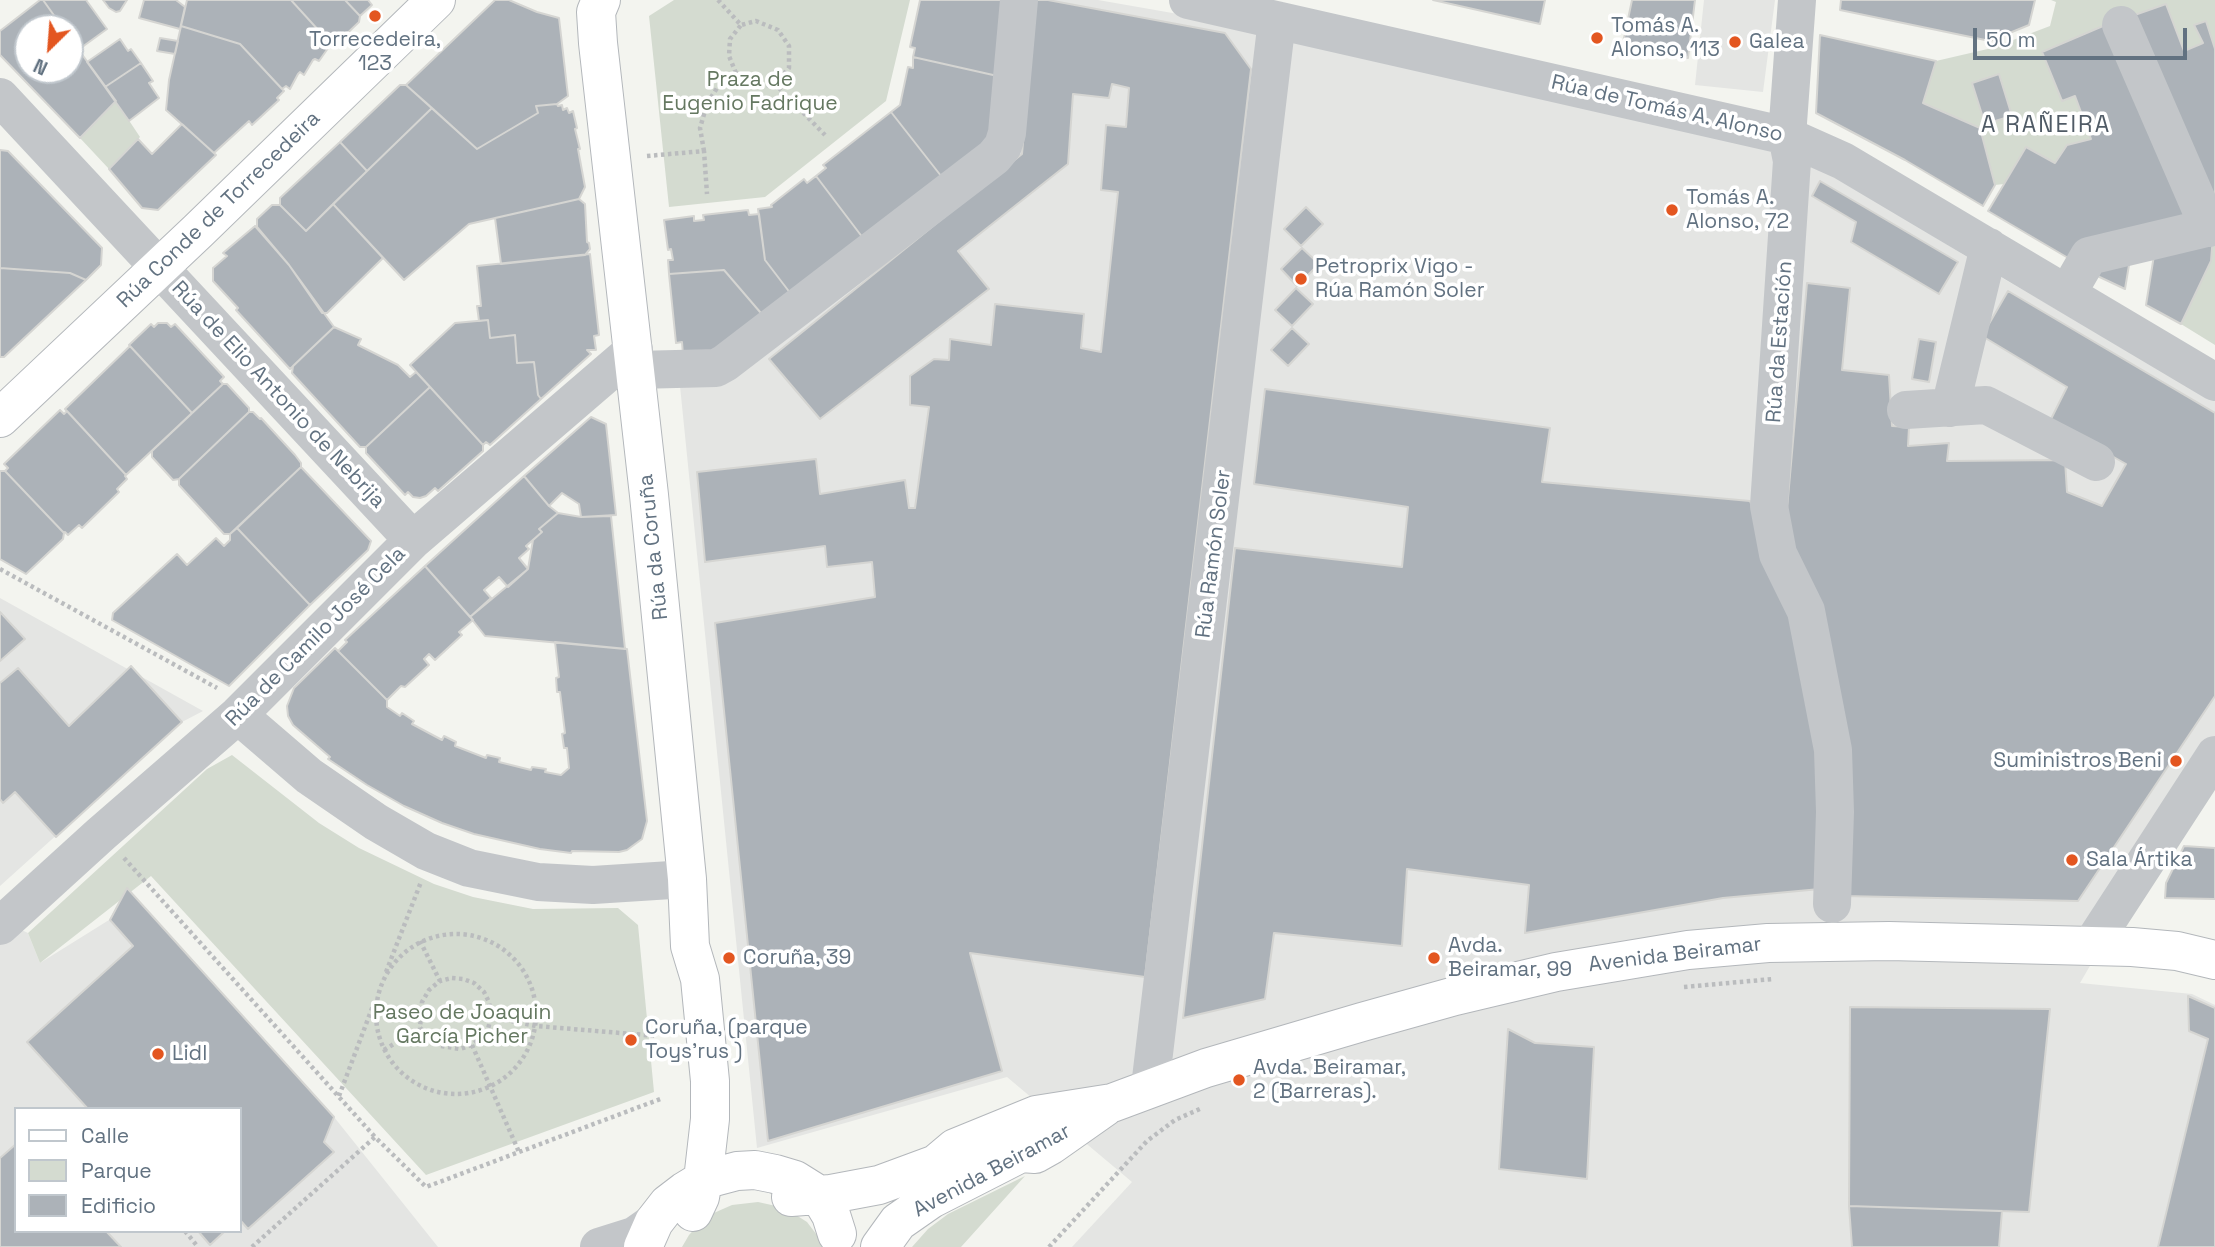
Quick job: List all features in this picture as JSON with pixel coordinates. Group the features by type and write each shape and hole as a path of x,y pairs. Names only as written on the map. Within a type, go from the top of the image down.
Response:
{"main road":[{"name":"Rúa Conde de Torrecedeira","path":"0,418 436,0"},
{"name":"Rúa da Coruña","path":"595,4 635,360 687,879 690,946 699,979 710,1081 724,1096 726,1138 738,1156 755,1170"},
{"name":"Avenida Beiramar","path":"802,1191 879,1185 936,1164 955,1149 1036,1115 1112,1102 1206,1068 1455,996 1556,972 1688,950 1768,943 1889,940 2178,951 2215,960"},
{"path":"671,1219 695,1130 698,1098 710,1081"},
{"name":"Avenida Beiramar","path":"880,1247 898,1222 931,1199 1021,1153 1035,1154 1112,1102"},
{"path":"902,1247 916,1230 950,1203 1025,1164 1035,1154"},
{"path":"671,1219 720,1174 755,1170 775,1174 802,1191 841,1240"},
{"path":"671,1219 713,1199 736,1192 802,1191"}],"street":[{"path":"635,360 716,368 725,363 994,157 1003,146 1007,133 1018,0"},
{"name":"Rúa da Estación","path":"1797,0 1787,136 1792,161 1769,506 1778,554 1806,611 1833,750 1835,812 1832,904"},
{"name":"Rúa de Tomás A. Alonso","path":"1198,1 1264,12 1787,136 1843,160 2215,382"},
{"name":"Rúa Ramón Soler","path":"1150,1087 1264,12"},
{"path":"2067,293 2089,256 2212,227 2121,25"},
{"name":"Rúa de Elio Antonio de Nebrija","path":"0,97 414,540"},
{"path":"1950,408 1989,247"},
{"name":"Rúa de Camilo José Cela","path":"0,926 238,715 414,540 635,360"},
{"path":"1906,410 1986,405 2096,462"},
{"path":"238,715 309,776 376,822 426,851 469,868 538,882 593,885 687,879"},
{"path":"2091,946 2215,755"},
{"path":"598,1247 634,1236 671,1219"}],"path":[{"path":"718,0 741,25"},
{"path":"756,21 778,30 789,46 789,68 775,84 758,87 736,73 729,56 730,39 741,25 756,21"},
{"path":"707,194 700,128 707,104 717,88 736,73"},
{"path":"775,84 825,135"},
{"path":"648,156 704,151"},
{"path":"0,569 231,696 238,715"},
{"path":"123,856 375,1137 426,1187 663,1098"},
{"path":"339,1096 425,871"},
{"path":"449,934 474,935 499,946 523,969 534,994 536,1026 533,1037 520,1062 510,1074 491,1086 467,1094 442,1093 418,1085 401,1073 384,1050 376,1028 376,1003 382,980 396,960 420,942 449,934"},
{"path":"420,942 440,981"},
{"path":"463,979 484,992 489,1002 491,1017 488,1029 472,1045 460,1049 441,1046 421,1028 422,1002 429,990 440,981 463,979"},
{"path":"1681,988 1782,979"},
{"path":"491,1017 536,1026 657,1035"},
{"path":"384,1050 421,1028"},
{"path":"472,1045 519,1152"},
{"path":"1049,1247 1147,1141 1175,1120"},
{"path":"252,1247 375,1137"},
{"path":"187,1233 198,1247"}],"shaded area":[{"path":"1027,0 1098,0 1281,32 1789,147 1985,268 2215,401 2215,772 2116,921 2080,983 2192,994 2215,1005 2215,1247 1072,1247 1132,1182 1007,1077 757,1148 680,386"},
{"name":"Galea","path":"1704,0 1775,0 1763,92 1695,85"},
{"path":"0,598 203,711 182,722 0,886"},
{"path":"127,888 334,1117 438,1247 0,1247 0,922 28,933 40,963 109,920"}],"green space":[{"name":"Praza de Eugenio Fadrique","path":"674,0 910,0 886,101 765,197 669,207 649,16"},
{"path":"2051,0 2215,0 2215,49 2206,21 2195,25 2203,43 2184,51 2166,4 2110,23 2043,52 2062,101 2075,96 2091,139 2067,145 2055,163 2026,147 2004,184 1995,185 1980,128 1923,103 1936,61 1992,48 2050,26 2056,2"},
{"path":"116,101 140,137 109,169 80,138"},
{"path":"2215,219 2215,345 2181,324 2211,261"},
{"name":"Paseo de Joaquin García Picher","path":"232,755 319,823 359,848 434,884 473,897 533,909 618,908 638,925 654,1092 426,1175 151,876 40,963 28,933 207,769"},
{"path":"1025,1176 961,1247 912,1247 928,1229 948,1214"},
{"path":"758,1202 785,1208 807,1222 826,1247 682,1247 707,1216 732,1205"}],"building":[{"path":"43,0 53,14 22,14"},
{"path":"43,0 86,0 107,29 84,46 84,14 53,14"},
{"path":"103,0 127,0 120,11 116,12"},
{"path":"144,0 176,0 185,7 180,29 139,18"},
{"path":"187,0 291,0 331,44 319,61 313,60 304,75 300,72 298,74 290,89 286,86 282,89 240,44 181,26"},
{"path":"291,0 345,0 360,16 359,22 336,44 331,44"},
{"path":"345,0 368,0 372,5 360,16"},
{"path":"495,0 509,0 559,18 568,96 557,104 536,106 538,113 477,149 406,85"},
{"path":"920,0 1010,0 1002,77 913,57 915,48 910,47"},
{"path":"1036,0 1225,33 1251,69 1145,977 970,953 1002,1071 768,1141 715,623 875,597 872,562 827,567 825,546 705,562 697,472 816,459 820,494 905,480 909,508 915,508 929,407 910,405 910,376 934,359 949,360 950,339 991,345 995,304 1084,314 1081,348 1101,352 1118,192 1101,190 1106,125 1126,127 1129,88 1112,84 1109,98 1073,94 1068,164 958,251 989,289 820,419 769,359 1022,154"},
{"path":"1433,0 1545,0 1540,24"},
{"path":"1632,0 1695,0 1688,58 1623,43"},
{"path":"1841,0 2035,0 2029,25 1990,41 1840,10"},
{"path":"2166,4 2184,51 2203,43 2194,25 2206,21 2215,49 2215,219 2126,18"},
{"path":"14,20 14,70 0,55 0,31"},
{"path":"2110,23 2197,220 2075,262 1988,211 2026,147 2055,163 2067,145 2091,139 2075,96 2062,101 2042,52"},
{"path":"181,26 240,44 284,91 277,98 279,100 252,125 249,121 214,153 166,110 169,80"},
{"path":"1820,35 1936,61 1923,103 1980,128 1995,185 1983,206 1905,160 1816,113"},
{"path":"160,38 178,41 175,54 157,51"},
{"path":"120,39 141,63 105,87 87,62"},
{"path":"84,57 116,101 80,138 28,84 84,84"},
{"path":"913,57 1002,77 992,143 945,181 891,112 900,105 908,67 913,68"},
{"path":"141,63 153,81 149,83 159,98 129,121 105,87"},
{"path":"1999,74 2012,116 1985,124 1972,83"},
{"path":"400,85 406,85 432,108 367,171 340,142"},
{"path":"562,105 563,110 567,108 569,113 573,111 577,128 575,129 585,187 579,199 469,224 404,280 333,204 432,108 477,149 538,113 536,106"},
{"path":"891,112 945,181 866,242 816,176 826,168 823,165"},
{"path":"182,124 216,155 158,210 142,208 109,169 138,139 152,154"},
{"path":"340,142 367,171 306,231 280,205 280,198"},
{"path":"0,150 8,151 102,248 101,265 86,280 70,273 0,268"},
{"path":"816,176 866,242 794,298 765,260 758,209 772,207 771,205 804,179 807,183"},
{"path":"1820,181 1958,262 1939,294 1851,242 1856,222 1812,196"},
{"path":"579,199 585,204 587,242 590,249 585,255 501,264 495,218"},
{"path":"333,204 383,258 327,313 322,313 289,265 257,227 257,219 272,205 280,205 306,231"},
{"path":"1306,207 1323,224 1301,246 1284,229"},
{"path":"748,210 749,215 759,214 765,260 794,298 766,319 724,270 669,274 668,260 673,260 671,249 668,250 664,220 694,216 694,221 704,220 703,215"},
{"path":"255,226 289,265 334,327 290,369 213,281 213,268 227,256 223,253"},
{"path":"2213,236 2211,261 2181,324 2146,305 2155,249"},
{"path":"1302,248 1319,264 1297,286 1281,269"},
{"path":"2131,253 2125,289 2089,272"},
{"path":"590,254 599,335 594,336 596,350 587,350 591,354 541,399 538,395 534,362 517,363 515,335 490,338 488,320 479,321 477,306 481,306 477,266"},
{"path":"0,268 70,273 86,280 4,357 0,357"},
{"path":"724,270 766,319 727,350 683,355 682,342 676,343 669,274"},
{"path":"1807,283 1850,288 1842,370 1889,375 1892,426 1909,427 1908,446 1949,443 1947,461 2065,460 2067,492 2102,506 2126,464 2050,421 2067,387 1982,336 2008,291 2215,413 2215,696 2078,901 1844,896 1784,543"},
{"path":"1296,288 1313,304 1292,326 1275,310"},
{"path":"488,320 490,338 515,335 517,363 534,362 538,395 541,399 490,445 486,442 483,445 410,365 455,323"},
{"path":"158,323 167,323 171,327 175,324 224,377 220,381 223,384 192,413 129,345 151,324 154,327"},
{"path":"334,327 361,339 358,345 398,365 410,377 416,372 430,387 366,447 360,447 292,373 293,366"},
{"path":"1292,328 1309,344 1288,366 1271,350"},
{"path":"1919,339 1936,342 1929,382 1912,379"},
{"path":"130,346 192,413 126,475 65,409"},
{"path":"223,384 227,384 249,408 249,412 179,479 173,480 152,457 152,451"},
{"path":"430,387 483,445 483,451 438,491 435,488 420,498 413,497 408,492 405,495 366,453 366,447"},
{"path":"1265,389 1550,428 1542,482 1750,501 1791,614 1821,750 1820,889 1723,898 1525,933 1529,885 1407,869 1402,946 1274,933 1265,999 1183,1018 1235,548 1402,567 1408,507 1254,484"},
{"path":"60,410 64,414 67,411 127,479 117,489 119,492 82,528 79,525 68,535 5,471 8,468 4,464"},
{"path":"249,412 261,418 295,455 301,467 230,534 224,534 179,485 179,479"},
{"path":"591,417 606,424 616,515 581,517 579,504 562,493 549,506 524,476"},
{"path":"301,467 371,541 368,550 310,605 237,528"},
{"path":"0,471 5,471 64,533 63,539 26,574 0,559"},
{"path":"524,476 558,513 539,529 542,532 526,546 529,549 519,558 528,569 508,587 499,577 484,590 491,598 470,617 425,566"},
{"path":"558,513 581,517 611,516 625,649 485,636 470,617 528,569 533,540 542,532 539,529"},
{"path":"237,528 310,605 229,686 112,620 113,613 177,554 187,565 216,538 224,546 230,540 230,534"},
{"path":"425,566 473,620 459,632 462,635 435,660 429,654 424,659 429,665 387,700 338,651 347,642 345,640"},
{"path":"0,612 25,639 0,661"},
{"path":"555,642 627,649 647,821 642,839 627,850 571,853 540,849 474,834 442,823 404,806 328,759 330,757 293,725 288,716 287,706 294,688 335,648 387,700 387,707 414,721 412,724 442,740 444,736 456,742 455,746 486,758 487,755 500,758 499,762 531,770 532,767 546,769 545,772 561,775 569,768 562,734 565,733 560,692 557,692 556,678 559,677"},
{"path":"131,666 182,722 56,837 15,792 3,803 0,799 0,683 18,668 69,726"},
{"path":"2184,846 2215,848 2215,899 2165,898 2166,883"},
{"name":"Lidl","path":"127,888 334,1117 324,1142 334,1152 248,1229 242,1222 242,1107 86,1107 27,1042 133,946 110,920"},
{"path":"2188,996 2215,1008 2215,1247 2158,1247 2208,1039 2189,1031"},
{"path":"1850,1007 2050,1009 2029,1212 1849,1206"},
{"path":"1508,1029 1535,1043 1594,1047 1587,1179 1499,1169"},
{"path":"14,1146 14,1233 108,1233 121,1247 0,1247 0,1158"},
{"path":"1849,1206 2002,1211 1999,1247 1852,1247"},
{"path":"200,1233 223,1233 210,1245"}],"place":[{"name":"Torrecedeira, 123","path":"375,16"},
{"name":"Tomás A. Alonso, 113","path":"1597,38"},
{"name":"Galea","path":"1735,42"},
{"name":"Tomás A. Alonso, 72","path":"1672,210"},
{"name":"Petroprix Vigo - Rúa Ramón Soler","path":"1301,279"},
{"name":"Suministros Beni","path":"2176,761"},
{"name":"Sala Ártika","path":"2072,860"},
{"name":"Coruña, 39","path":"729,958"},
{"name":"Avda. Beiramar, 99","path":"1434,958"},
{"name":"Coruña, (parque Toys'rus )","path":"631,1040"},
{"name":"Lidl","path":"158,1054"},
{"name":"Avda. Beiramar, 2 (Barreras).","path":"1239,1080"}],"district":[{"name":"A RAÑEIRA","path":"2046,126"}]}
